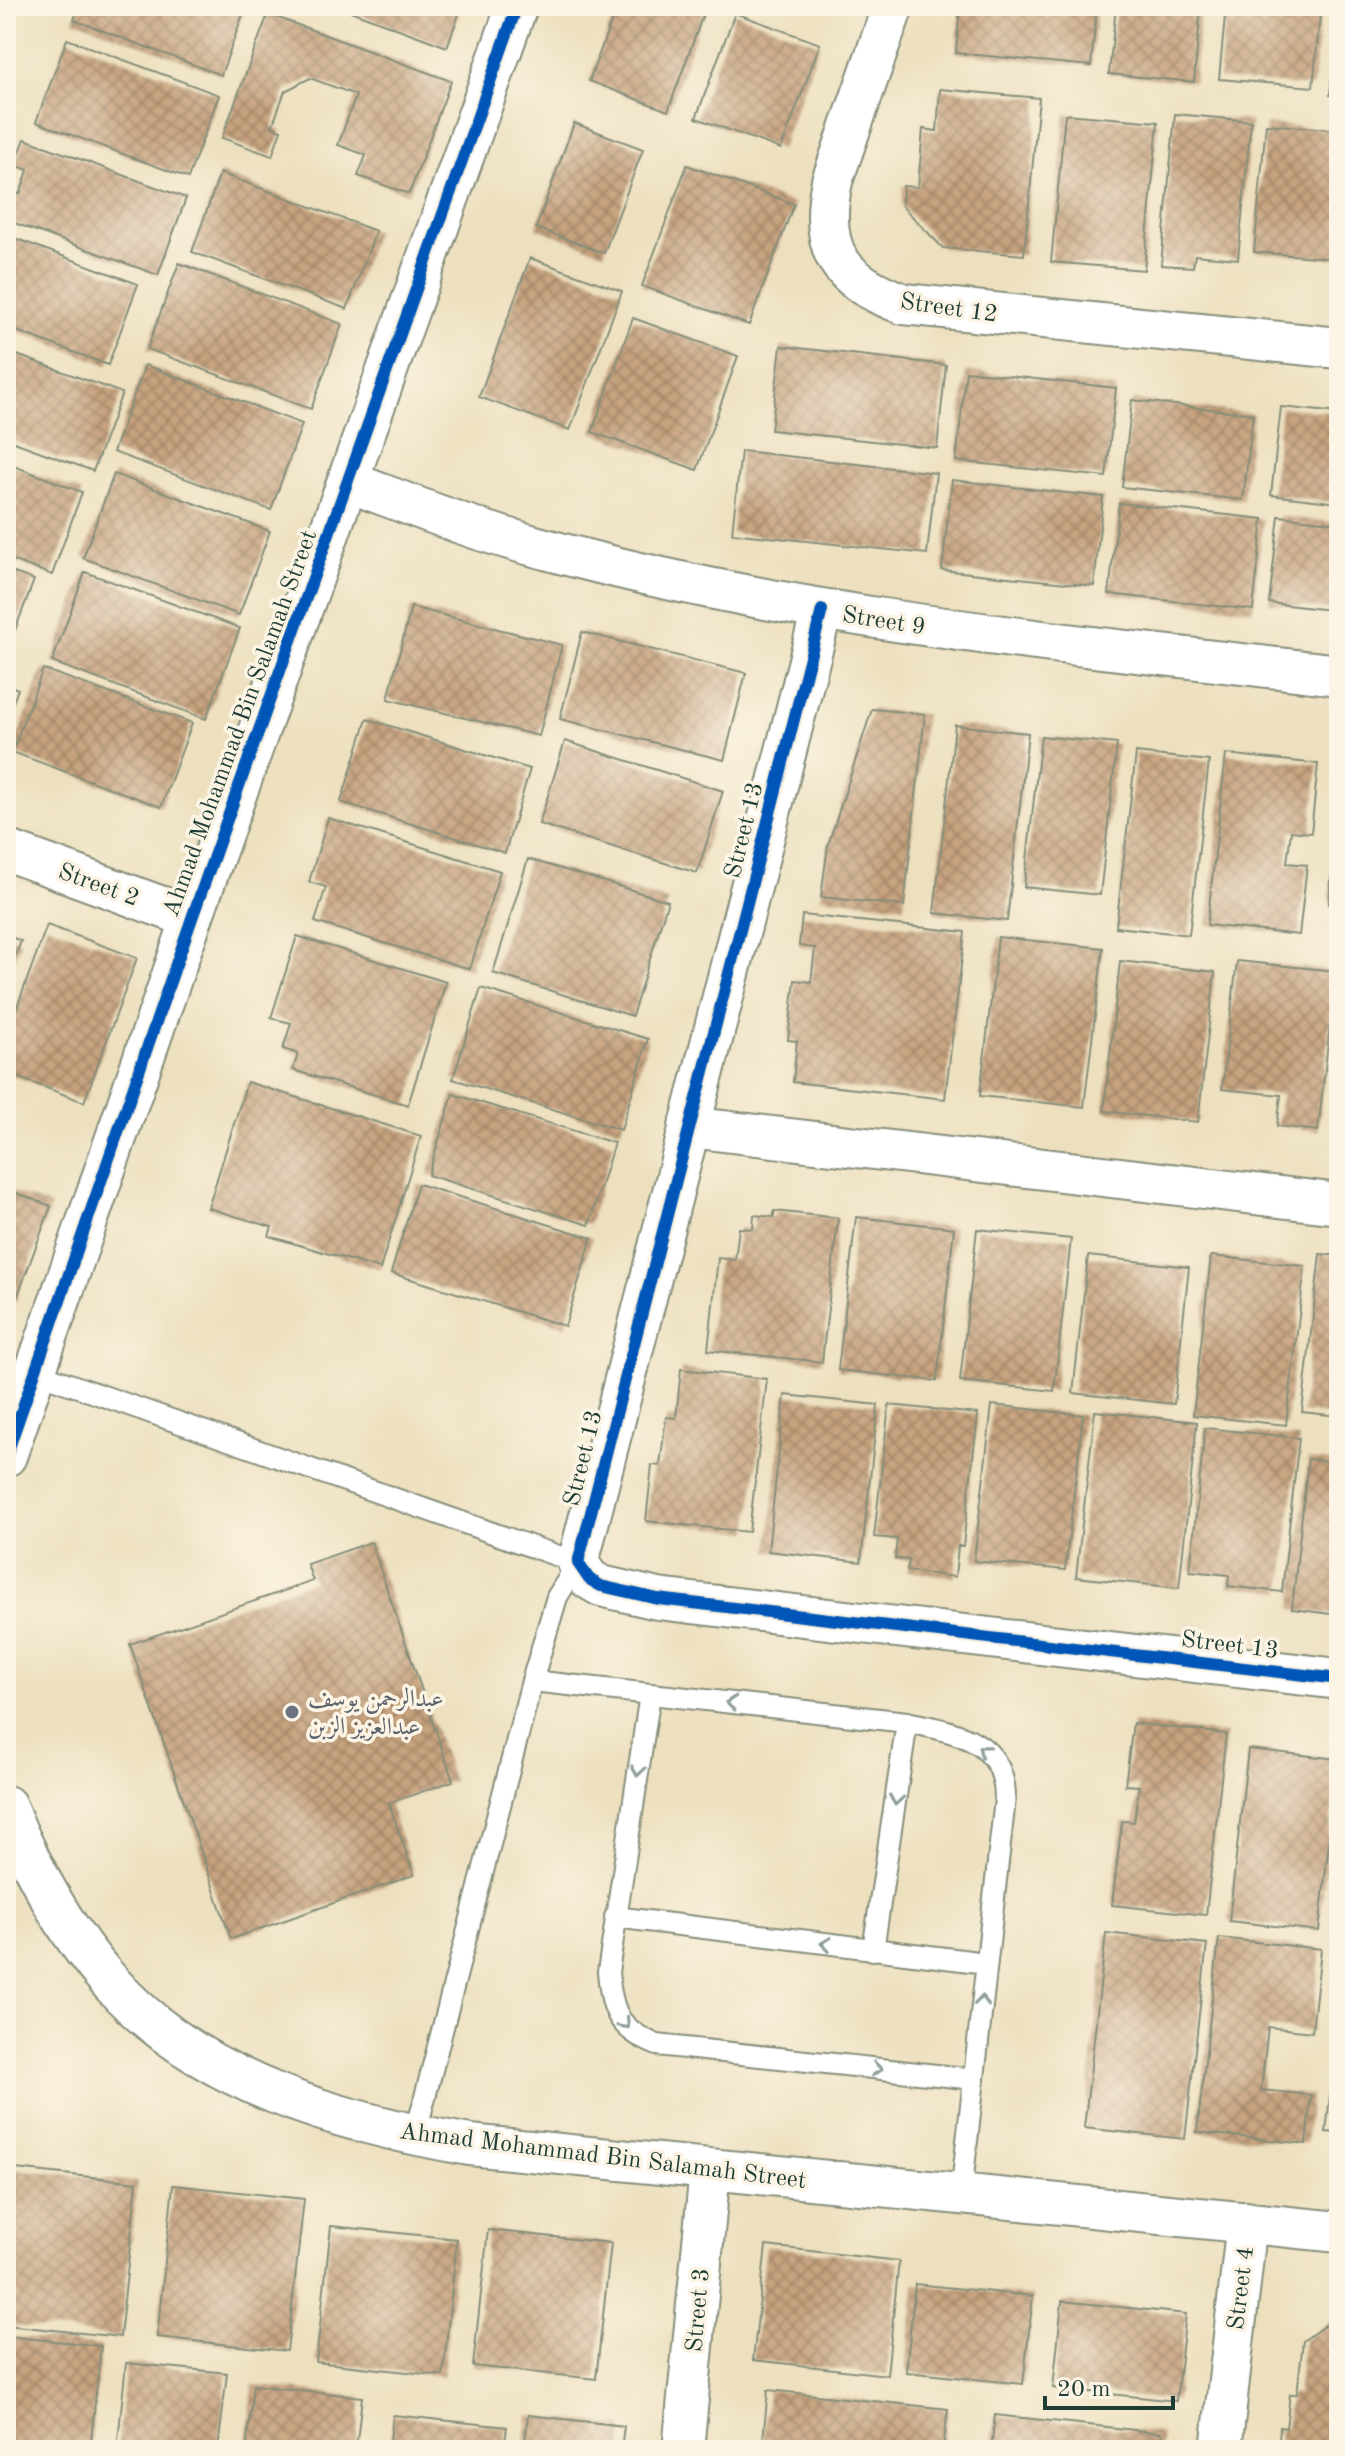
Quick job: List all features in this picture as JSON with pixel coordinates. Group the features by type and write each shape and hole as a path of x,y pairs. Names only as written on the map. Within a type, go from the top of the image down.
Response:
{"street":[{"name":"Ahmad Mohammad Bin Salamah Street","path":"6,1456 12,1413 35,1372 192,918 517,6"},
{"name":"Street 12","path":"893,6 832,181 827,204 827,229 834,254 856,281 904,304 1339,348"},
{"name":"Street 9","path":"349,482 537,547 683,583 924,627 1339,675"},
{"name":"Street 13","path":"822,610 578,1563 589,1579 601,1586 658,1599 1339,1679"},
{"name":"Street 2","path":"6,850 192,918"},
{"path":"689,1127 1339,1204"},
{"name":"Ahmad Mohammad Bin Salamah Street","path":"6,1806 34,1868 58,1911 111,1983 138,2010 204,2057 279,2095 335,2115 415,2136 470,2145 1339,2232"},
{"name":"Street 3","path":"683,2450 710,2170"},
{"name":"Street 4","path":"1221,2450 1247,2222"}],"lane":[{"path":"35,1372 578,1563 557,1597 532,1681 415,2136"},
{"path":"532,1681 907,1722 941,1729 974,1742 989,1753 1005,1780 961,2195"},
{"path":"650,1694 608,1972 614,2011 637,2037 657,2045 974,2079"},
{"path":"873,1950 907,1722"},
{"path":"615,1917 986,1963"}],"building":[{"path":"79,6 246,6 221,75 74,20"},
{"path":"337,6 462,6 447,47"},
{"path":"617,6 696,6 705,9 668,111 589,81"},
{"path":"960,6 1097,6 1091,66 956,53"},
{"path":"1116,6 1201,6 1194,82 1109,74"},
{"path":"1226,6 1321,6 1313,87 1219,79"},
{"path":"735,13 820,44 781,149 696,118"},
{"path":"268,14 451,81 409,194 358,176 366,155 338,145 356,95 310,78 285,91 272,127 281,130 272,156 222,138"},
{"path":"1337,23 1339,95 1330,95"},
{"path":"67,39 219,95 188,178 36,122"},
{"path":"940,89 1039,98 1024,255 943,248 902,206 903,186 918,187 923,129 937,131"},
{"path":"1065,114 1158,122 1144,270 1051,262"},
{"path":"1175,114 1251,121 1238,259 1195,255 1193,267 1161,265"},
{"path":"574,123 643,149 604,253 536,228"},
{"path":"1266,124 1339,130 1339,259 1254,252"},
{"path":"25,139 186,198 158,275 6,220 6,207 12,192 20,194 28,170 15,165"},
{"path":"687,165 794,204 749,325 642,286"},
{"path":"220,173 376,231 347,309 192,252"},
{"path":"6,235 138,284 108,365 6,327"},
{"path":"530,258 622,291 570,430 479,397"},
{"path":"179,263 342,324 311,409 147,349"},
{"path":"633,318 738,356 697,470 592,432"},
{"path":"781,346 946,365 937,448 771,430"},
{"path":"6,351 122,393 93,471 6,439"},
{"path":"145,365 302,424 271,510 113,452"},
{"path":"966,371 1116,388 1106,477 956,461"},
{"path":"1132,400 1253,414 1243,500 1122,487"},
{"path":"1281,407 1339,413 1339,503 1271,495"},
{"path":"741,451 936,473 927,554 732,533"},
{"path":"6,463 82,492 52,575 6,558"},
{"path":"114,474 270,531 239,615 83,558"},
{"path":"952,480 1103,497 1094,586 942,570"},
{"path":"1119,503 1263,519 1253,610 1109,594"},
{"path":"1279,516 1339,523 1339,611 1269,603"},
{"path":"6,570 34,580 6,654"},
{"path":"85,572 240,628 206,719 52,662"},
{"path":"411,607 562,645 539,736 388,699"},
{"path":"582,632 746,673 724,760 560,719"},
{"path":"43,669 192,723 161,807 12,752"},
{"path":"6,684 18,689 6,721"},
{"path":"872,709 925,714 904,906 821,897 828,845"},
{"path":"367,719 530,769 505,853 341,802"},
{"path":"955,725 1028,733 1007,921 934,913"},
{"path":"1041,736 1117,744 1100,895 1024,887"},
{"path":"565,741 723,791 697,873 539,824"},
{"path":"1136,753 1209,761 1189,935 1116,927"},
{"path":"1226,754 1318,764 1311,833 1291,831 1287,863 1307,865 1299,935 1207,925"},
{"path":"328,818 500,871 470,969 315,922 326,887 309,882"},
{"path":"1335,838 1339,839 1339,905 1329,904"},
{"path":"528,859 668,901 632,1016 493,973"},
{"path":"802,915 965,932 945,1099 793,1082 797,1041 788,1040 795,980 811,982 815,948 799,946"},
{"path":"47,925 137,958 84,1102 6,1073 6,1037"},
{"path":"6,935 21,941 6,980"},
{"path":"297,936 446,982 408,1105 293,1070 298,1054 283,1049 291,1023 271,1018"},
{"path":"998,937 1103,948 1084,1107 980,1096"},
{"path":"1120,961 1215,972 1198,1122 1104,1111"},
{"path":"1237,961 1336,971 1318,1131 1277,1126 1281,1095 1222,1089"},
{"path":"481,988 648,1039 621,1130 453,1079"},
{"path":"247,1082 421,1136 380,1269 269,1236 272,1227 208,1208"},
{"path":"453,1094 614,1143 589,1225 428,1175"},
{"path":"418,1184 592,1238 565,1326 391,1273"},
{"path":"6,1189 51,1206 6,1321"},
{"path":"774,1211 838,1218 822,1362 708,1350 718,1258 735,1260 739,1228 753,1229 754,1215 774,1217"},
{"path":"856,1217 954,1228 937,1381 838,1370"},
{"path":"977,1229 1071,1239 1054,1391 960,1381"},
{"path":"1320,1254 1339,1256 1339,1416 1302,1412"},
{"path":"1088,1256 1189,1267 1174,1404 1073,1393"},
{"path":"1211,1256 1305,1266 1286,1425 1193,1415"},
{"path":"681,1369 767,1379 749,1532 646,1521 652,1465 660,1466 666,1417 676,1418"},
{"path":"785,1395 878,1405 861,1562 768,1551"},
{"path":"889,1405 978,1414 963,1546 958,1546 955,1577 907,1571 909,1560 895,1559 897,1539 874,1537"},
{"path":"992,1405 1083,1415 1065,1570 974,1561"},
{"path":"1095,1411 1197,1422 1179,1588 1076,1577"},
{"path":"1205,1428 1299,1438 1282,1592 1228,1586 1229,1575 1190,1571"},
{"path":"1308,1459 1339,1463 1339,1615 1292,1609"},
{"name":"عبدالرحمن يوسف عبدالعزيز الزبن","path":"371,1542 453,1781 389,1803 414,1875 231,1939 130,1644 313,1581 307,1564"},
{"path":"1133,1723 1226,1734 1206,1915 1112,1905 1122,1821 1134,1822 1139,1786 1125,1785"},
{"path":"1248,1749 1338,1759 1319,1931 1229,1921"},
{"path":"1106,1933 1207,1944 1185,2139 1084,2128"},
{"path":"1219,1938 1321,1949 1312,2032 1268,2027 1261,2090 1311,2095 1306,2144 1197,2132"},
{"path":"1339,2034 1339,2133 1326,2132"},
{"path":"6,2168 137,2182 120,2337 6,2325"},
{"path":"173,2185 304,2199 287,2351 157,2337"},
{"path":"331,2226 457,2239 443,2376 316,2362"},
{"path":"488,2230 611,2243 596,2379 473,2366"},
{"path":"766,2246 899,2261 887,2375 753,2360"},
{"path":"915,2284 1033,2296 1023,2384 906,2372"},
{"path":"1062,2301 1186,2314 1176,2401 1053,2388"},
{"path":"1339,2315 1339,2450 1278,2450 1280,2427 1286,2428 1290,2394 1297,2394 1303,2341"},
{"path":"6,2336 101,2346 90,2450 6,2450"},
{"path":"126,2363 227,2373 218,2450 117,2450"},
{"path":"253,2385 362,2397 356,2450 246,2450"},
{"path":"768,2390 948,2409 943,2450 762,2450"},
{"path":"393,2415 507,2427 504,2450 389,2450"},
{"path":"528,2415 624,2426 621,2450 524,2450"},
{"path":"995,2415 1162,2433 1160,2450 991,2450"}],"cycle path":[{"path":"6,1456 192,918 517,6"},
{"path":"822,610 578,1563 589,1579 601,1586 658,1599 1339,1679"}],"place":[{"name":"عبدالرحمن يوسف عبدالعزيز الزبن","path":"292,1712"}]}
